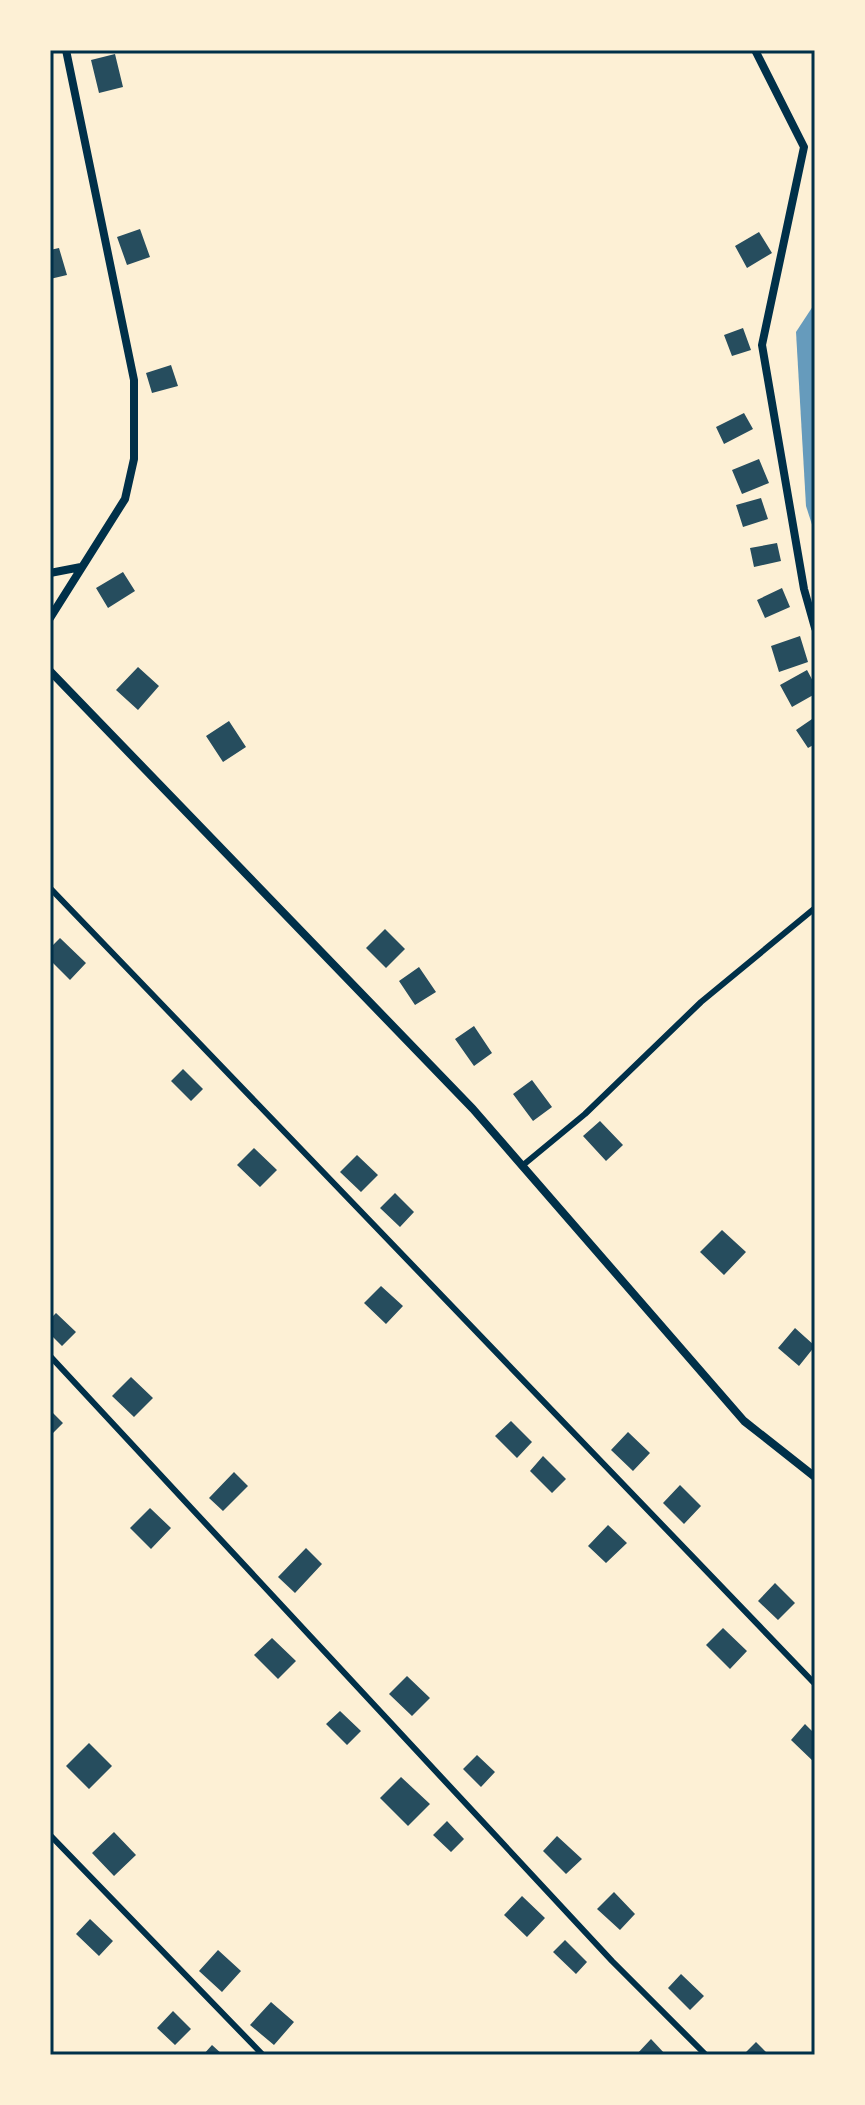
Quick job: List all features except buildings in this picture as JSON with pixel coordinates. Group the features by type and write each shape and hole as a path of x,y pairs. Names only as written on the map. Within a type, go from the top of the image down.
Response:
{"street":[{"path":"50,618 125,499 134,459 134,380 66,50"},
{"path":"755,50 804,147 762,345 804,589 815,628"},
{"path":"50,573 81,567"},
{"path":"50,671 473,1109 744,1421 815,1477"}],"lane":[{"path":"50,888 815,1684"},
{"path":"522,1166 585,1114 701,1002 815,908"},
{"path":"50,1356 612,1961 706,2055"},
{"path":"50,1835 263,2055"}],"water":[{"path":"815,303 815,534 806,506 796,332"}]}
